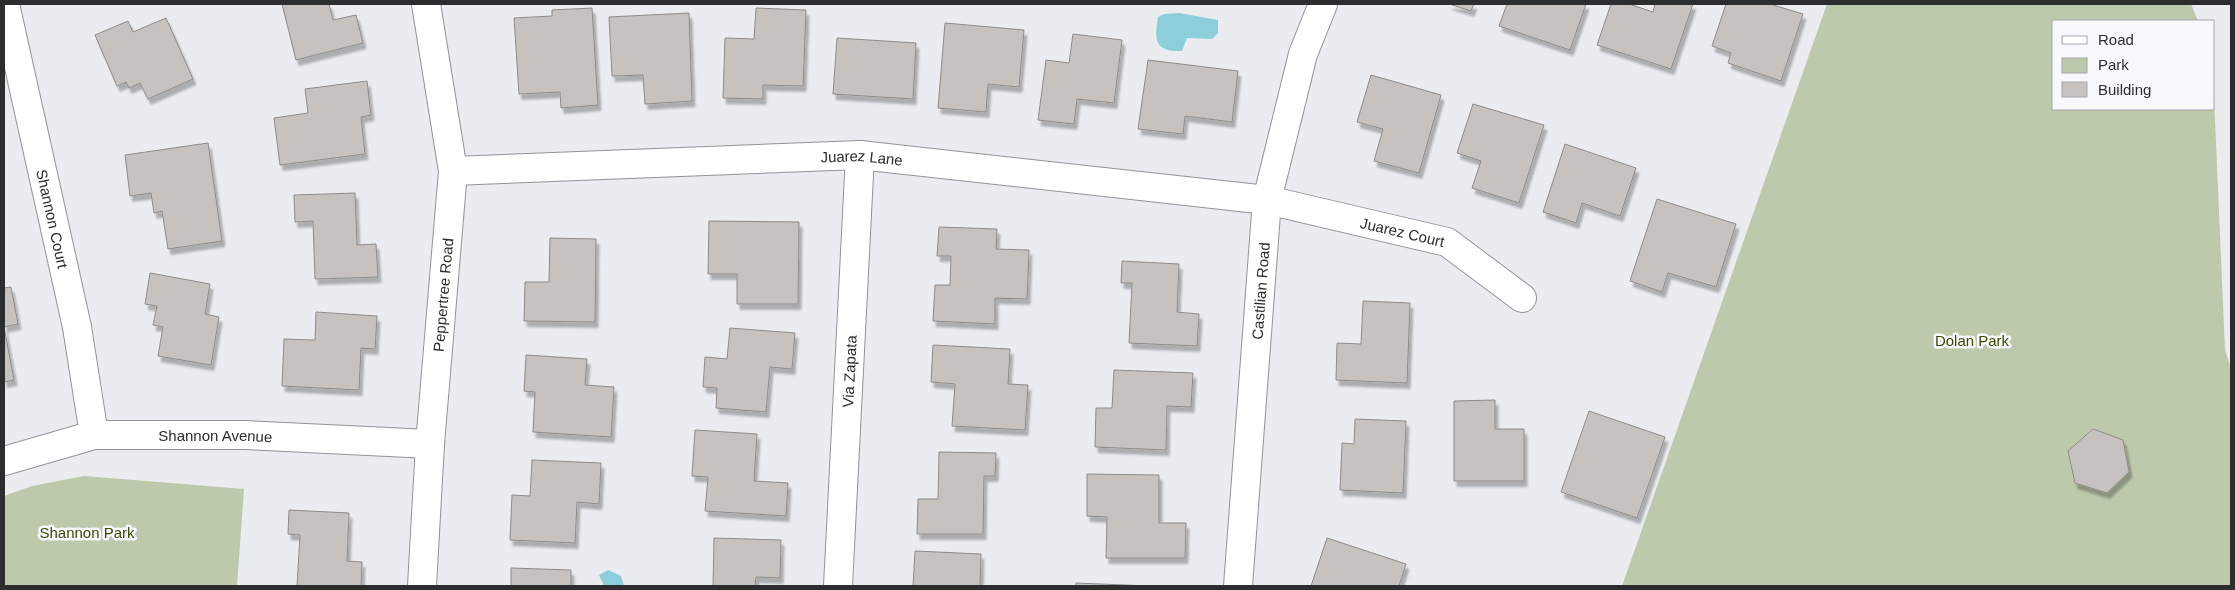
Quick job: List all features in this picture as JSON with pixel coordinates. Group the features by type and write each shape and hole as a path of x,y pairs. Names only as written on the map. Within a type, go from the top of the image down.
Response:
{"street":[{"name":"Shannon Court","path":"5,4 77,327 94,436"},
{"name":"Peppertree Road","path":"422,586 430,444 453,171 426,4"},
{"name":"Castilian Road","path":"1238,586 1267,200 1303,54 1323,4"},
{"name":"Juarez Lane","path":"453,171 860,155 1267,200"},
{"name":"Via Zapata","path":"838,586 860,155"},
{"name":"Juarez Court","path":"1267,200 1447,242 1522,298"},
{"name":"Shannon Avenue","path":"4,461 94,436 245,435 430,444"}],"green space":[{"name":"Dolan Park","path":"1827,4 2191,4 2198,20 2052,20 2052,110 2215,110 2225,350 2231,368 2231,586 1622,586"},
{"name":"Shannon Park","path":"84,476 244,489 237,586 4,586 4,496 32,486"}],"water":[{"path":"1179,13 1218,20 1218,33 1212,39 1187,38 1182,51 1173,51 1161,47 1158,43 1156,32 1158,17 1164,14"},
{"path":"608,570 621,576 624,586 604,586 599,575"}],"building":[{"path":"282,4 329,4 333,20 356,15 363,43 296,60"},
{"path":"1449,4 1474,4 1471,11"},
{"path":"1507,4 1586,4 1570,50 1499,26"},
{"path":"1611,4 1629,4 1653,12 1655,4 1693,4 1671,69 1597,45"},
{"path":"1726,4 1770,4 1803,14 1781,81 1728,63 1731,53 1712,46"},
{"path":"592,8 598,105 561,108 560,92 519,94 514,18 552,16 552,10"},
{"path":"756,8 806,10 803,86 763,85 763,99 723,98 725,38 754,39"},
{"path":"689,13 692,101 645,104 643,75 612,76 609,17"},
{"path":"166,18 193,79 148,99 140,83 129,88 126,82 117,86 95,35 128,21 133,32"},
{"path":"945,23 1024,30 1019,87 988,84 986,112 938,108"},
{"path":"1073,34 1122,40 1114,103 1077,99 1074,124 1038,120 1046,60 1069,63"},
{"path":"837,38 916,43 913,99 833,94"},
{"path":"1148,60 1238,71 1232,122 1185,116 1183,134 1138,129"},
{"path":"1371,75 1441,95 1419,173 1374,161 1383,129 1357,122"},
{"path":"367,81 371,115 361,117 365,154 280,165 274,118 308,113 305,89"},
{"path":"1473,104 1544,125 1519,203 1472,188 1481,161 1457,153"},
{"path":"208,143 222,241 168,249 162,211 154,213 151,193 130,196 125,155"},
{"path":"1565,144 1636,168 1620,216 1582,203 1576,223 1543,212"},
{"path":"355,193 357,245 376,244 378,277 315,279 313,221 295,222 294,195"},
{"path":"1657,199 1736,224 1716,287 1668,273 1662,292 1630,281"},
{"path":"709,221 799,222 798,304 737,304 737,274 708,274"},
{"path":"939,227 997,229 996,249 1029,250 1027,299 995,298 995,324 933,321 935,285 950,285 951,256 937,256"},
{"path":"550,238 596,239 595,322 524,321 525,282 549,282"},
{"path":"1122,261 1179,264 1177,312 1199,314 1197,346 1129,343 1132,283 1121,283"},
{"path":"150,273 210,284 205,314 219,317 211,365 158,356 163,327 153,325 157,306 145,304"},
{"path":"11,287 18,324 4,327 4,288"},
{"path":"1363,301 1410,303 1407,383 1336,380 1337,343 1361,344"},
{"path":"316,312 377,316 375,349 361,348 359,390 282,386 284,339 315,340"},
{"path":"4,327 14,380 4,382"},
{"path":"730,328 795,333 792,369 770,367 766,412 716,408 717,388 703,387 705,357 727,359"},
{"path":"933,345 1010,349 1008,384 1028,385 1025,430 952,426 955,384 931,382"},
{"path":"526,355 587,359 585,385 614,387 611,437 533,432 535,392 524,391"},
{"path":"1114,370 1193,373 1191,407 1167,406 1166,450 1095,447 1096,408 1112,408"},
{"path":"1495,400 1495,429 1524,429 1524,481 1454,481 1454,401"},
{"path":"1589,411 1665,437 1637,518 1561,492"},
{"path":"1355,419 1406,421 1403,493 1340,490 1342,443 1354,444"},
{"path":"2093,429 2123,440 2129,472 2107,493 2075,483 2068,451"},
{"path":"695,430 757,434 754,481 788,483 786,516 705,511 708,477 692,476"},
{"path":"939,452 996,453 995,476 984,476 983,534 917,534 918,499 938,499"},
{"path":"532,460 601,463 599,504 577,502 575,543 510,540 512,495 530,496"},
{"path":"1087,474 1159,475 1159,523 1186,523 1185,558 1106,558 1107,517 1087,516"},
{"path":"289,510 349,513 347,561 362,562 361,586 297,586 300,535 288,534"},
{"path":"714,538 781,540 780,578 756,577 755,586 713,586"},
{"path":"1327,538 1406,564 1399,586 1311,586"},
{"path":"915,551 981,554 980,586 913,586"},
{"path":"511,568 571,570 571,586 511,586"},
{"path":"1076,583 1151,586 1076,586"}]}
